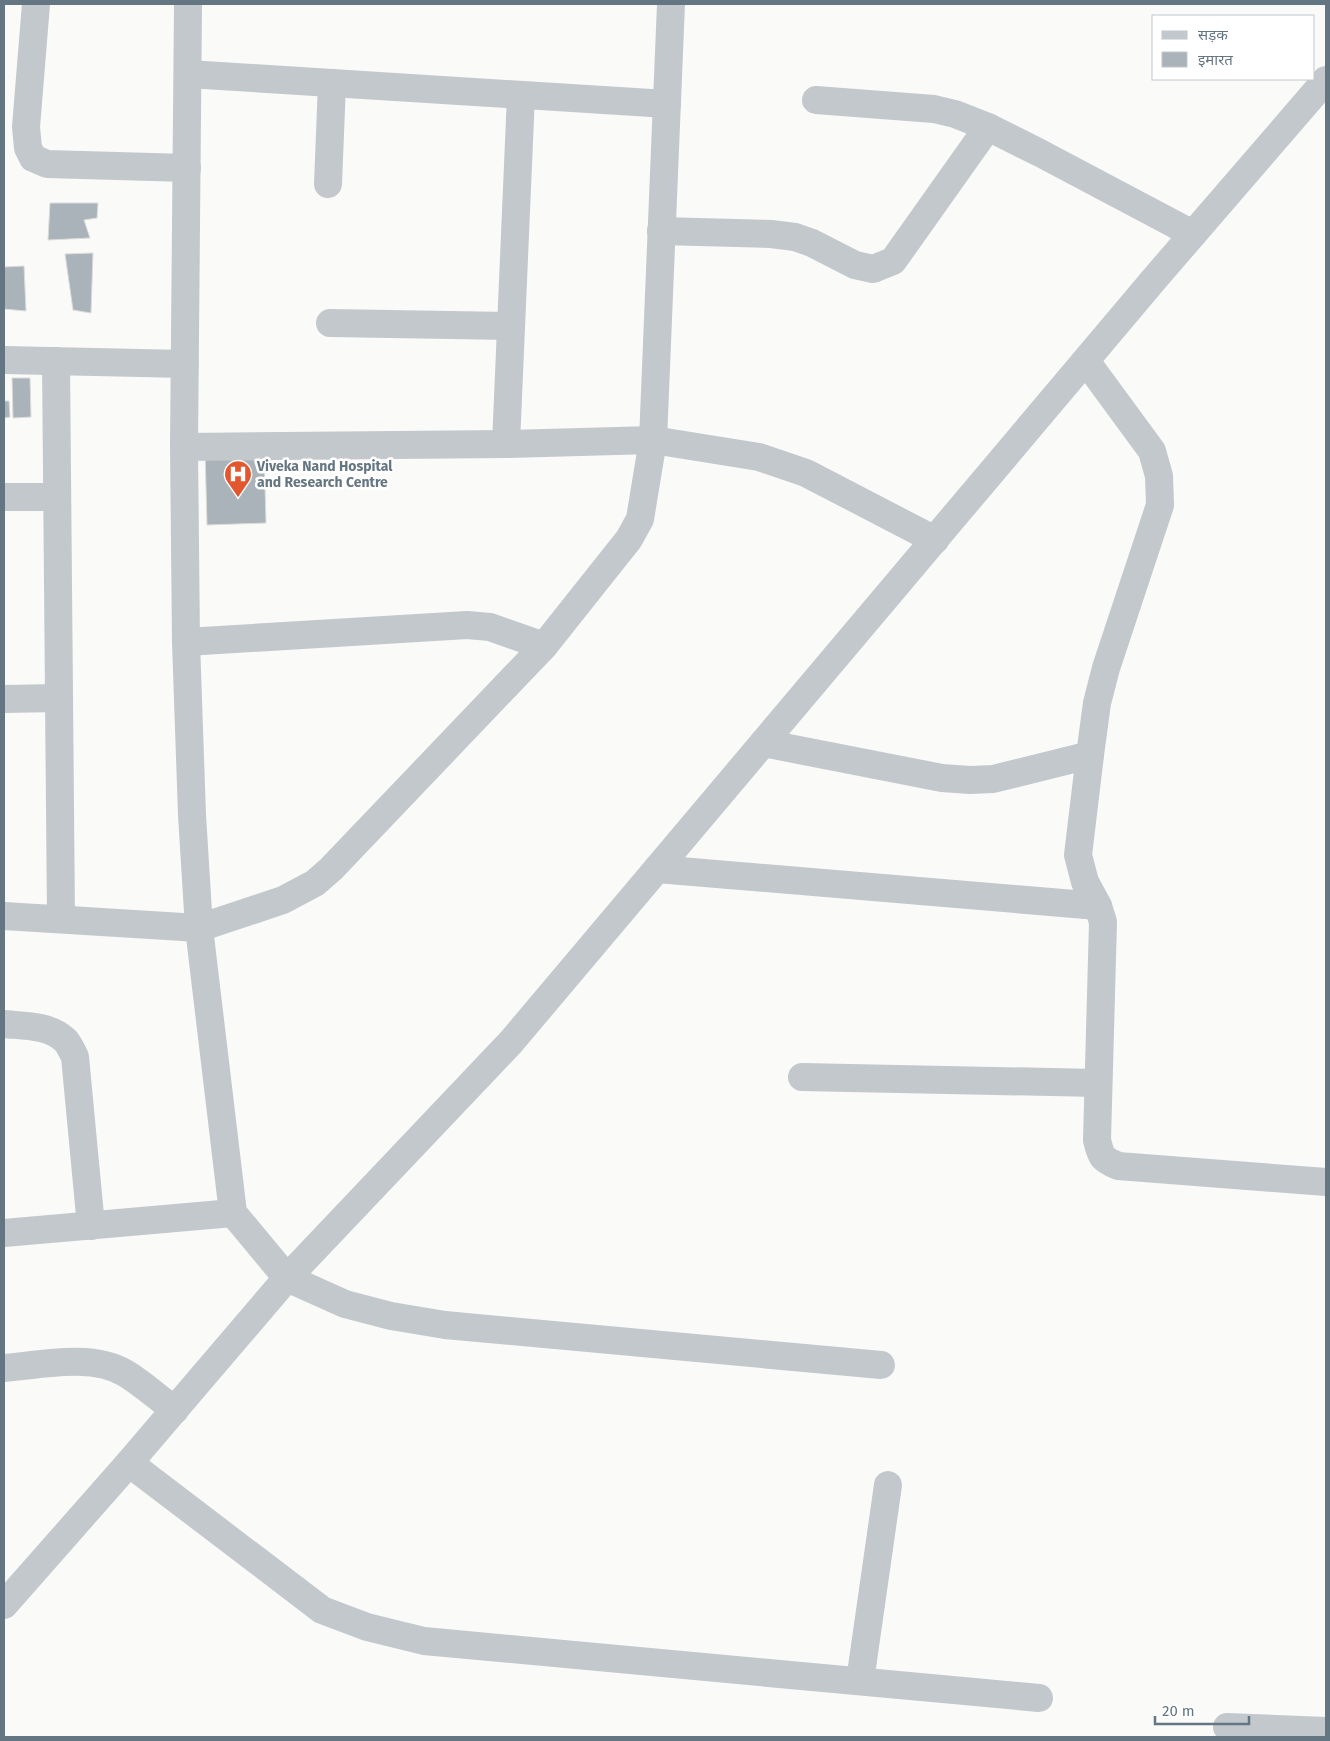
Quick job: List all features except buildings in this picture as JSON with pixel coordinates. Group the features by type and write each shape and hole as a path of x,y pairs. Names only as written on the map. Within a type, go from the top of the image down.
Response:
{"street":[{"path":"36,4 26,127 28,148 33,158 47,164 187,168"},
{"path":"188,4 184,447 186,642 192,815 199,928 233,1213 287,1278 345,1304 391,1316 445,1325 881,1365"},
{"path":"4,916 199,928 283,900 315,882 330,869 544,646 629,539 640,519 652,440 671,4"},
{"path":"188,74 666,104"},
{"path":"328,184 332,84"},
{"path":"7,1595 130,1463 287,1278 511,1042 1193,234 1323,89"},
{"path":"506,444 521,95"},
{"path":"816,100 934,108 955,114 1040,153 1193,234"},
{"path":"661,231 771,234 795,237 812,243 855,265 873,269 893,261 988,128"},
{"path":"330,323 511,326"},
{"path":"4,360 185,364"},
{"path":"56,361 61,919"},
{"path":"1086,361 1152,451 1159,476 1160,505 1106,668 1097,703 1078,855 1084,882 1098,906 1103,922 1098,1147 1106,1161 1118,1166 1326,1182"},
{"path":"184,447 506,444 652,440 759,457 806,473 935,540"},
{"path":"4,497 56,497"},
{"path":"186,642 467,626 490,627 544,646"},
{"path":"4,699 59,698"},
{"path":"763,743 942,778 970,780 993,779 1090,756"},
{"path":"657,869 1098,906"},
{"path":"4,1024 35,1027 54,1032 66,1041 75,1057 91,1226"},
{"path":"802,1077 1098,1083"},
{"path":"4,1233 233,1213"},
{"path":"4,1368 73,1362 103,1364 124,1372 175,1410"},
{"path":"130,1463 322,1610 367,1627 424,1641 1039,1698"},
{"path":"860,1681 888,1486"},
{"path":"1227,1727 1326,1731"}],"place":[{"name":"Viveka Nand Hospital and Research Centre","path":"238,498"}]}
